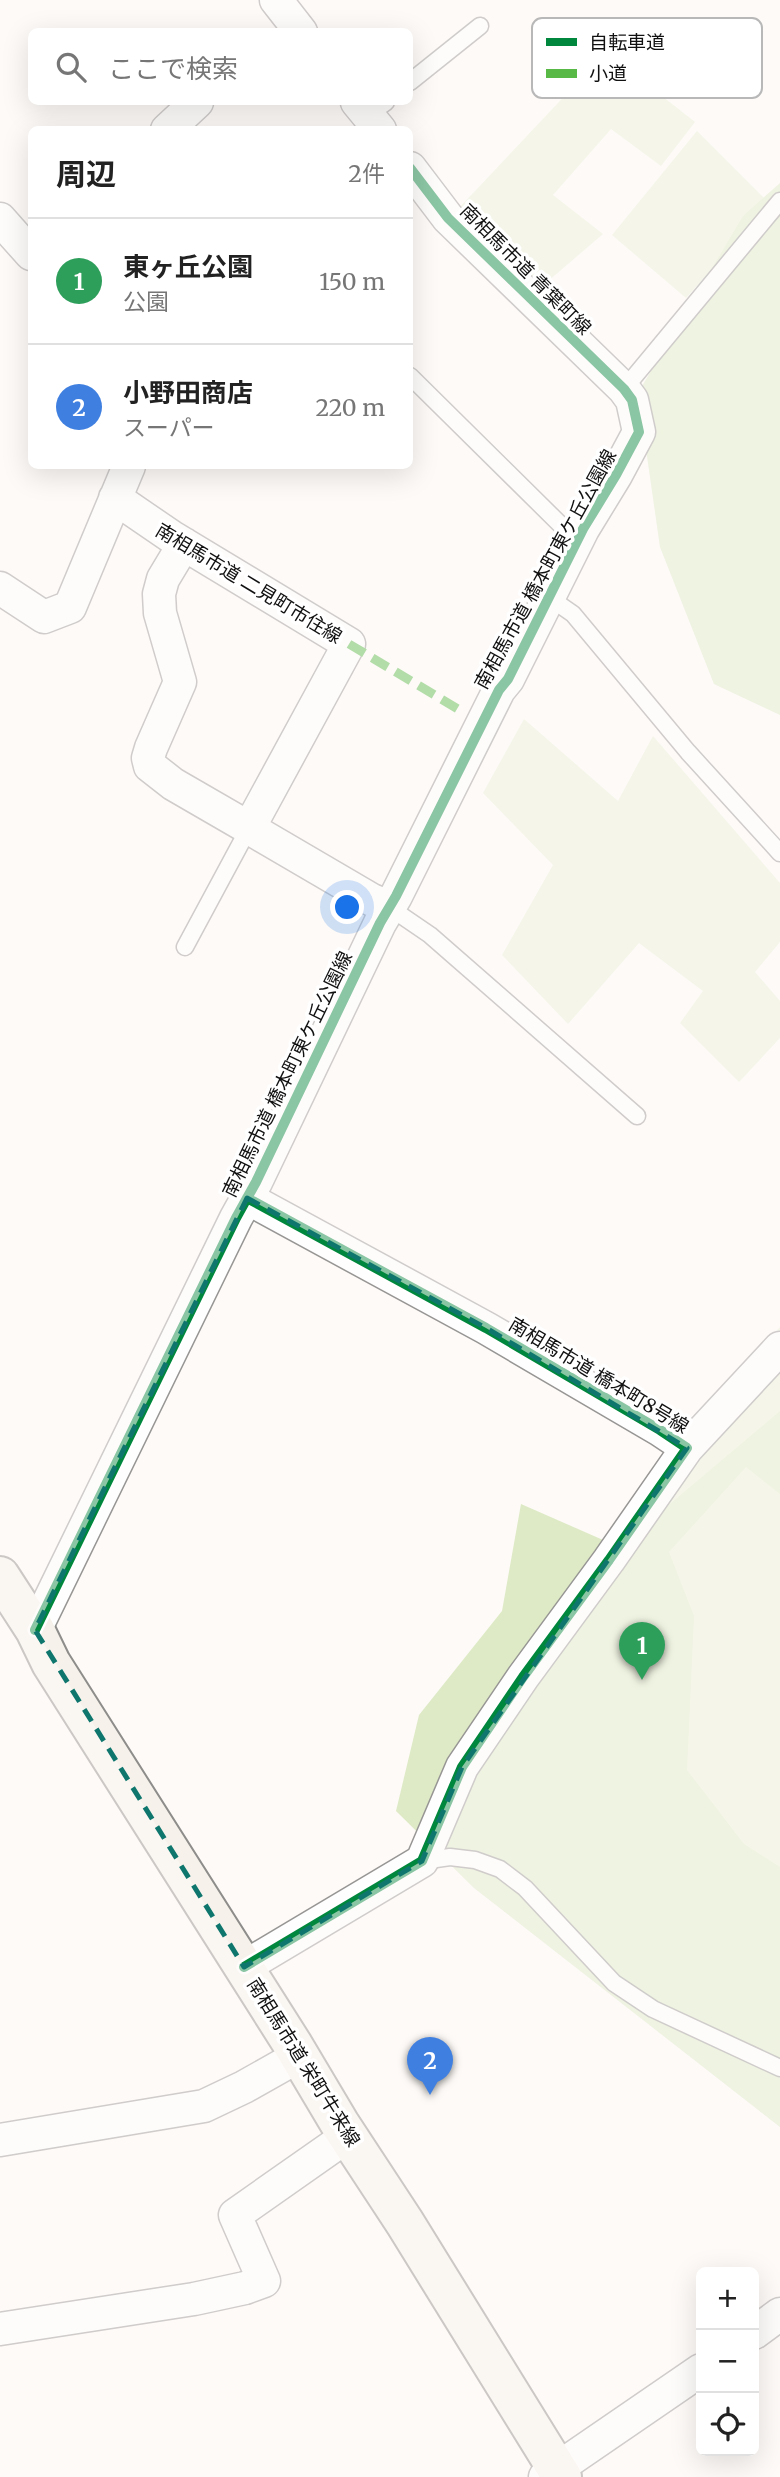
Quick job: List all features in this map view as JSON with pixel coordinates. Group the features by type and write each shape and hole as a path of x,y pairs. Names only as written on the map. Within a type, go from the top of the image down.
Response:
{"street":[{"path":"171,126 194,105"},
{"name":"南相馬市道 青葉町線","path":"413,172 448,218 624,389"},
{"path":"0,219 28,250"},
{"name":"南相馬市道 橋本町東ケ丘公園線","path":"35,1630 389,907 577,541 639,432 632,400 624,389"},
{"path":"0,588 44,617 70,607 128,469"},
{"name":"南相馬市道 二見町市住線","path":"115,498 184,544 349,644 249,828"},
{"path":"184,544 163,579 159,594 160,613 180,682 151,748 148,758 150,766 173,784 372,900 389,907"},
{"name":"南相馬市道 橋本町8号線","path":"247,1198 486,1328 687,1448 523,1676 463,1767 422,1861"},
{"path":"687,1448 780,1348"},
{"name":"南相馬市道 栄町牛来線","path":"0,1576 35,1630 51,1663 349,2135 555,2474"},
{"path":"244,1966 422,1861"},
{"path":"0,2140 205,2106 299,2056"},
{"path":"0,2329 194,2299 264,2281 235,2215 349,2135"},
{"path":"758,2330 780,2314"},
{"path":"555,2474 696,2374"}],"lane":[{"path":"413,80 480,26"},
{"path":"624,389 780,201"},
{"path":"413,379 577,541"},
{"path":"550,598 573,614 688,752 780,853"},
{"path":"185,947 249,828"},
{"path":"389,907 430,935 637,1116"},
{"path":"422,1861 450,1857 475,1860 500,1869 525,1888 614,1983 673,2019 780,2068"}],"highlighted area":[{"path":"247,1198 486,1328 687,1448 462,1767 422,1861 244,1967 35,1630"}],"green space":[{"path":"563,98 664,98 695,122 661,166 611,129 553,195 603,234 540,288 459,208"},
{"path":"697,131 770,204 686,298 612,235"},
{"path":"780,183 780,715 714,684 660,547 638,393 743,216"},
{"path":"524,719 618,801 653,736 780,883 780,942 755,972 780,1001 780,1038 739,1082 680,1023 703,991 639,943 568,1024 502,955 553,865 483,793"},
{"path":"780,1327 780,2115 599,1551 689,1424"},
{"path":"780,1411 780,1494 746,1467 669,1552 694,1616 687,1770 744,1844 780,1867 780,2127 474,1888 396,1811 419,1715 502,1611 521,1504 619,1547"}],"marked path":[{"path":"349,644 458,709"}],"cycle path":[{"path":"35,1630 256,1182 380,923 583,529 639,432 632,400 624,389 448,218 413,172"},
{"path":"244,1967 422,1861 462,1767 687,1448 486,1328 247,1198"}],"place":[{"name":"東ヶ丘公園","path":"642,1680"},
{"name":"小野田商店","path":"430,2095"}]}
